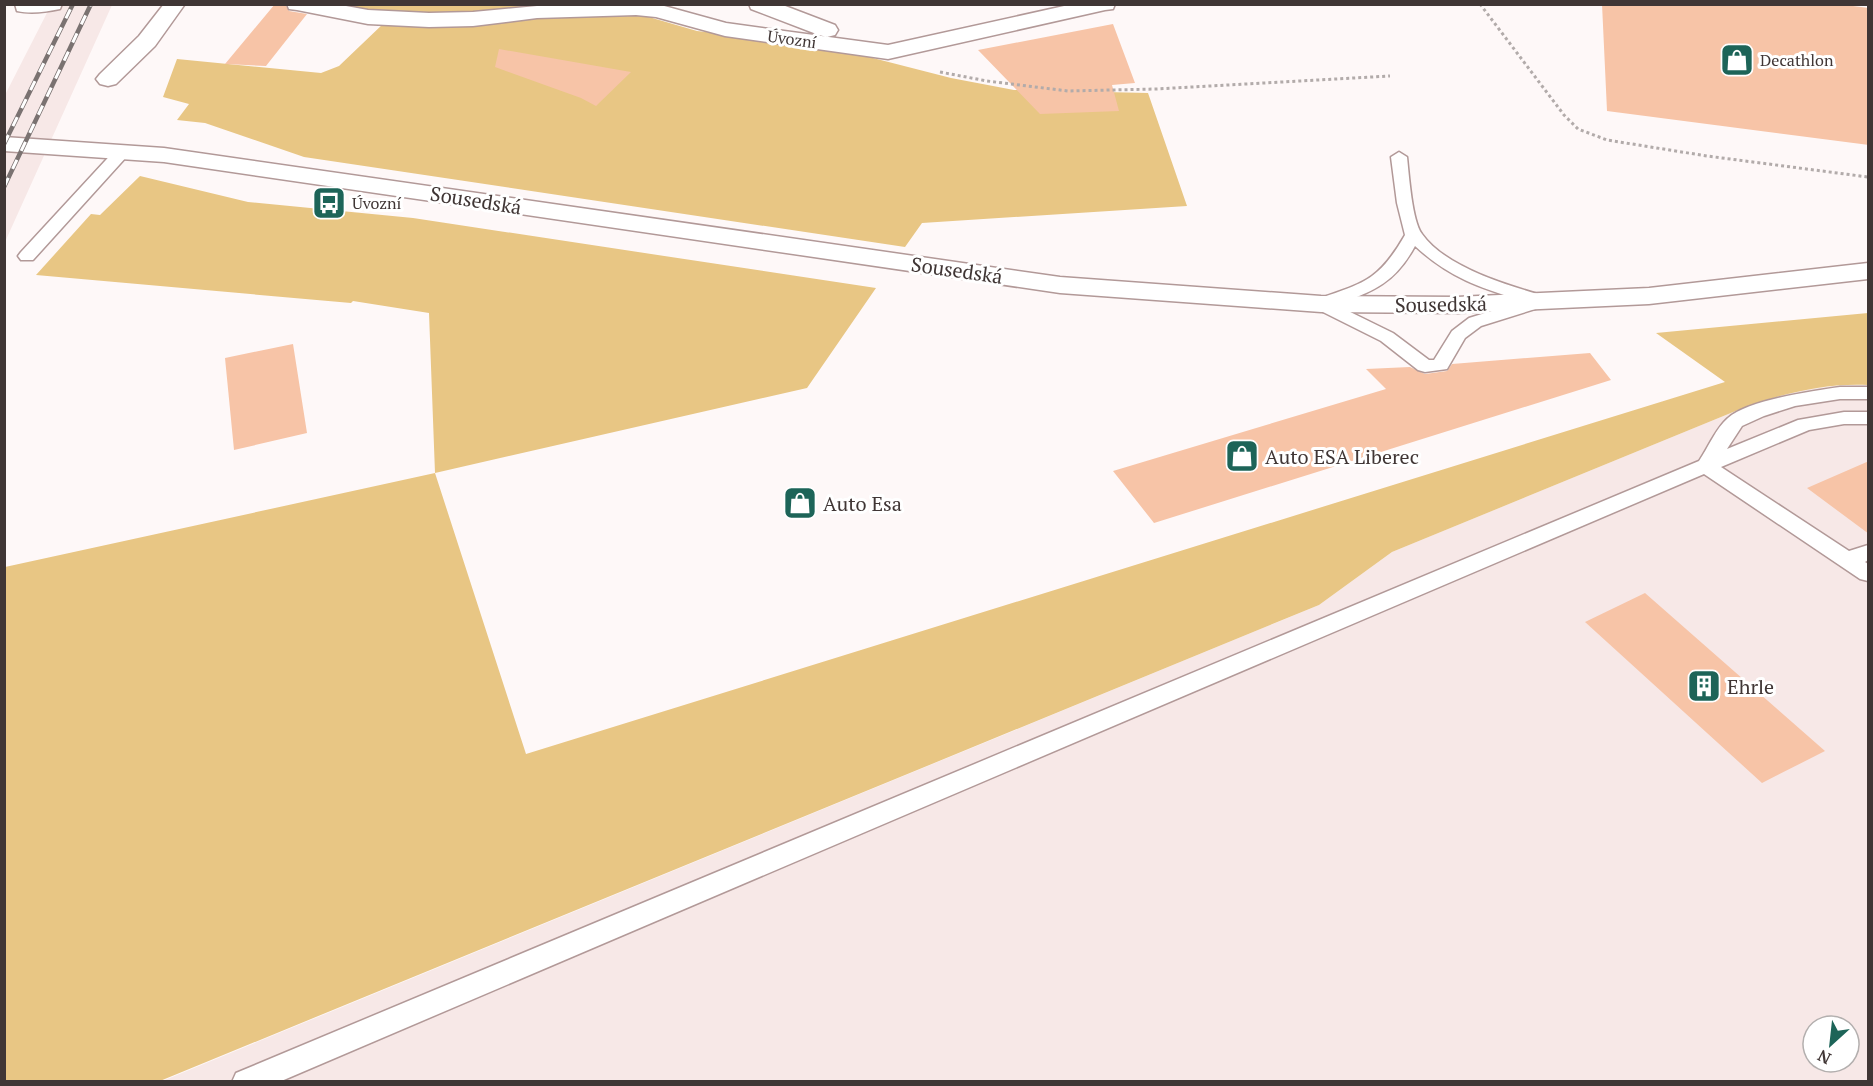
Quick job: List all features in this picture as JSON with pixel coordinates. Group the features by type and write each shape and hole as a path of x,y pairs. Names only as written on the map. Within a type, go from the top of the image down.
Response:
{"street":[{"path":"25,6 52,4"},
{"path":"108,79 147,41 175,4"},
{"name":"Úvozní","path":"297,4 368,16 429,20 474,19 537,12 636,9 657,11 725,29 888,52 1105,4"},
{"path":"759,4 888,52"},
{"name":"Sousedská","path":"4,144 123,151 426,192 669,230 1060,285 1321,304 1457,305 1649,296 1869,271"},
{"name":"Sousedská","path":"4,157 50,147"}],"lane":[{"path":"27,256 123,151"},
{"path":"1399,157 1413,235 1437,257 1481,282 1542,301"},
{"path":"1321,304 1357,290 1386,275 1398,262 1413,235"},
{"path":"1321,304 1387,337 1425,366 1440,365 1458,335 1475,322 1542,301"},
{"path":"1706,466 1735,422 1746,417 1792,400 1840,393 1869,393"},
{"path":"246,1082 1805,424 1844,418 1869,418"},
{"path":"1706,466 1859,556 1869,574"}],"path":[{"path":"1480,4 1564,115 1578,129 1607,140 1869,177"},
{"path":"888,52 932,70 987,81 1068,91 1156,89 1390,76"}],"shaded area":[{"path":"51,5 112,5 5,242 5,95"},
{"path":"342,5 577,5 458,15 379,13"},
{"path":"635,13 697,31 826,46 951,78 1014,90 1148,93 1187,206 922,223 905,247 304,157 205,123 177,120 189,104 163,97 177,59 321,73 339,66 384,23"},
{"path":"140,176 248,202 413,218 876,288 807,388 435,473 429,313 353,301 351,303 36,275 91,214 100,215"},
{"path":"1868,313 1868,385 1805,390 1743,408 1392,552 1319,605 160,1081 5,1081 5,567 435,473 526,754 1725,382 1656,333"},
{"path":"1868,385 1868,1081 160,1082 1319,605 1392,552 1743,408 1795,391 1833,386"}],"building":[{"path":"275,4 285,4 289,11 307,14 266,66 225,64"},
{"name":"Decathlon","path":"1602,4 1837,4 1869,8 1869,145 1607,111"},
{"path":"1113,24 1135,83 1112,85 1119,111 1040,114 978,50"},
{"path":"499,49 631,72 596,106 581,98 495,67"},
{"path":"293,344 307,433 234,450 225,358"},
{"path":"1590,353 1611,380 1154,523 1113,471 1386,389 1366,369 1410,367 1425,374 1447,371 1452,364"},
{"path":"1869,461 1869,534 1807,488"},
{"name":"Ehrle","path":"1645,593 1825,751 1762,783 1585,622"}],"railway":[{"path":"4,144 73,4"},
{"path":"4,187 91,4"}],"place":[{"name":"Decathlon","path":"1737,60"},
{"name":"Úvozní","path":"329,203"},
{"name":"Auto ESA Liberec","path":"1242,456"},
{"name":"Auto Esa","path":"800,503"},
{"name":"Ehrle","path":"1704,686"}]}
